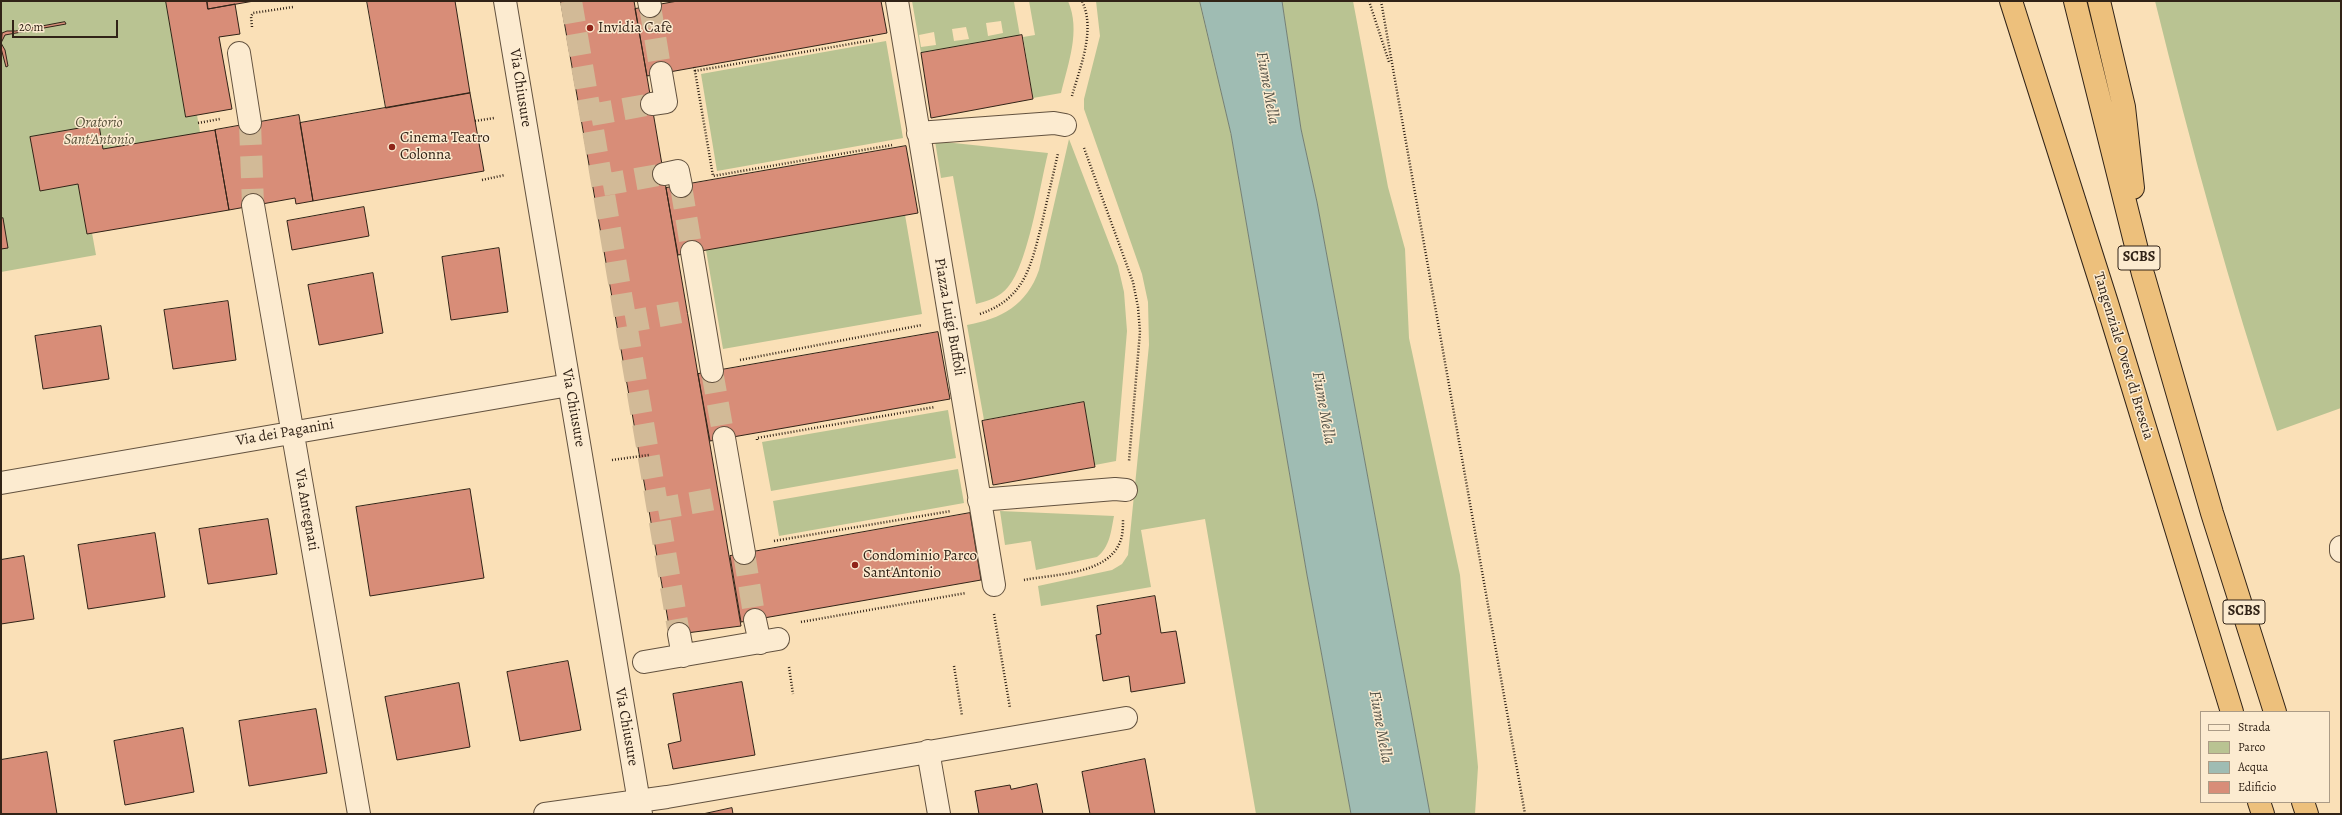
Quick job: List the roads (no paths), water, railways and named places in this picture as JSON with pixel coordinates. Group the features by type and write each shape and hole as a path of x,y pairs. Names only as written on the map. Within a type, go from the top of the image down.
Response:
{"highway":[{"name":"Tangenziale Ovest di Brescia","path":"2011,1 2107,303 2232,711"},
{"name":"SCBS","path":"2075,1 2143,274 2212,513 2275,711"},
{"path":"2099,1 2124,107 2143,274"},
{"path":"2259,803 2263,814"},
{"path":"2303,803 2307,814"}],"street":[{"name":"Via Chiusure","path":"505,1 640,807"},
{"name":"Piazza Luigi Buffoli","path":"897,1 980,503 992,587"},
{"path":"239,53 250,123"},
{"path":"652,104 666,102 661,73"},
{"path":"919,136 1054,123 1065,125"},
{"name":"Via Antegnati","path":"253,205 359,814"},
{"path":"692,252 695,310 712,368"},
{"name":"Via dei Paganini","path":"1,483 569,385"},
{"path":"724,438 727,497 744,553"},
{"path":"980,503 1115,489 1126,490"},
{"path":"644,662 769,641 755,620"},
{"path":"679,634 683,656"},
{"path":"545,814 640,807 928,751 1126,718"},
{"path":"928,751 939,814"}],"water":[{"name":"Fiume Mella","path":"1200,1 1282,1 1301,129 1317,202 1430,814 1351,814 1307,575 1231,134"}],"tunnel":[{"path":"571,1 679,634"},
{"path":"650,6 661,73"},
{"path":"591,115 652,104"},
{"path":"250,123 253,205"},
{"path":"603,185 664,174"},
{"path":"681,186 692,252"},
{"path":"626,322 687,311"},
{"path":"712,371 724,438"},
{"path":"658,509 720,498"},
{"path":"744,553 755,620"}],"place":[{"name":"Invidia Cafè","path":"590,28"},
{"name":"Cinema Teatro Colonna","path":"392,147"},
{"name":"Condominio Parco Sant'Antonio","path":"855,565"}],"park label":[{"name":"Oratorio Sant'Antonio","path":"99,132"}]}
